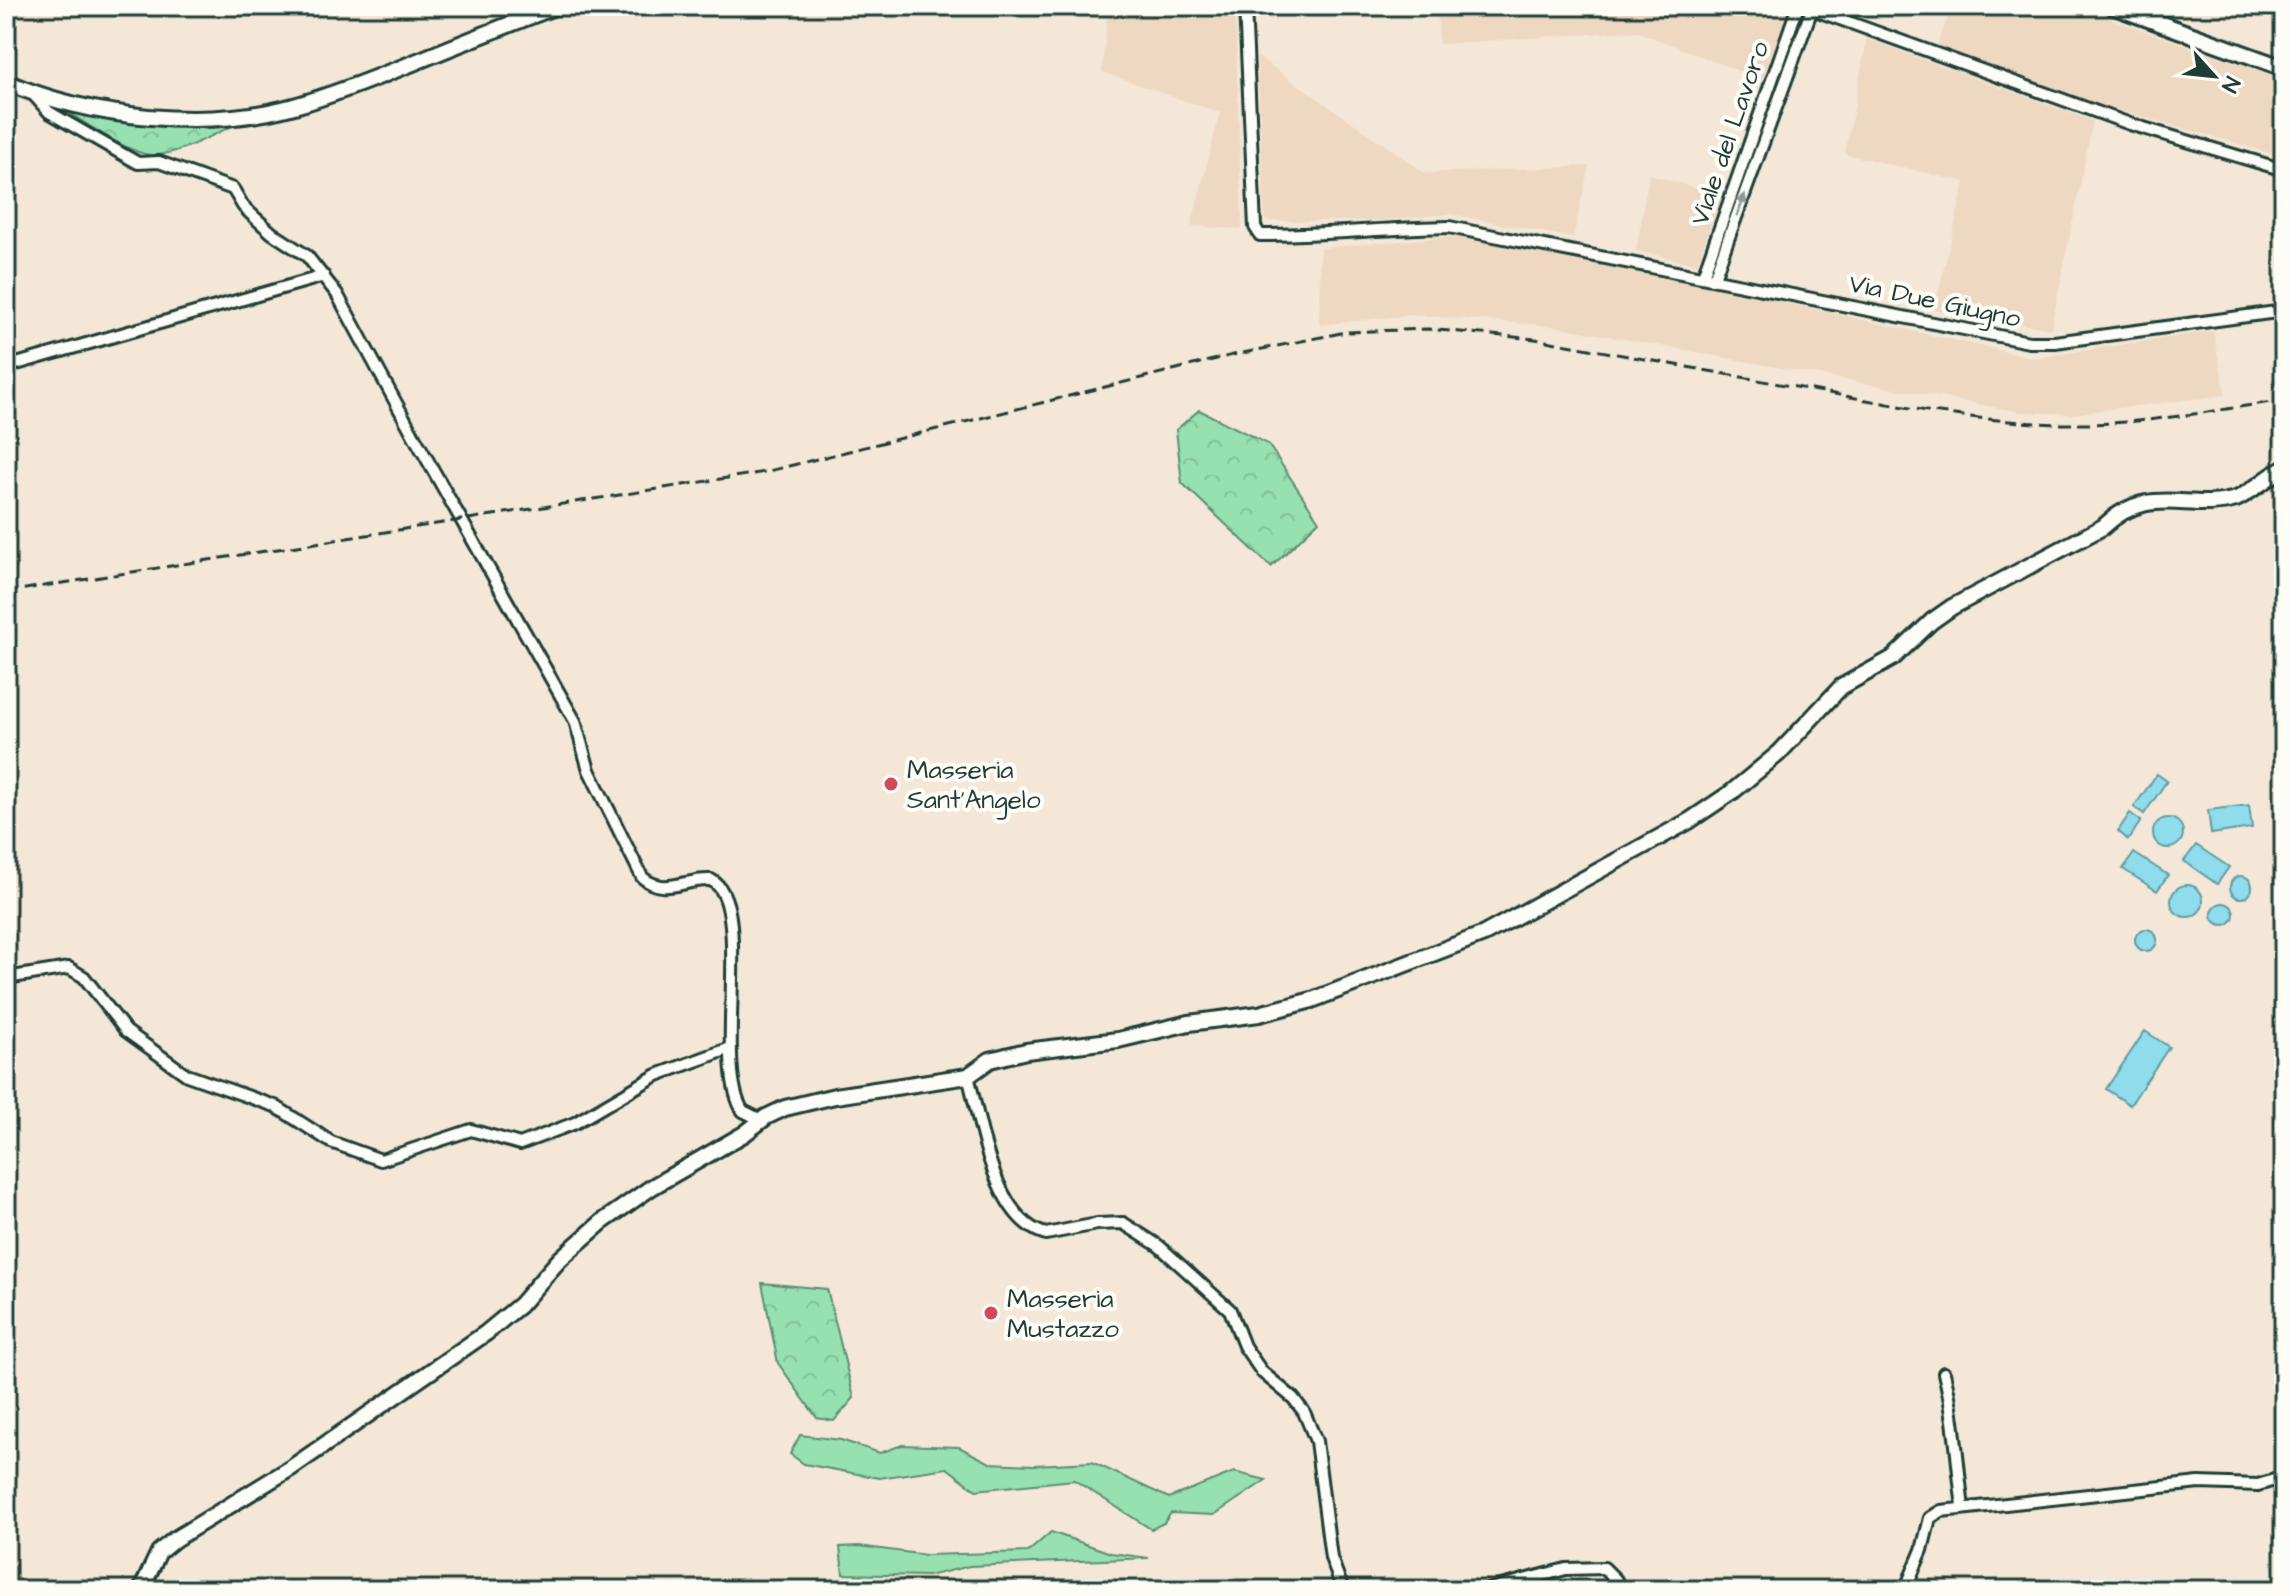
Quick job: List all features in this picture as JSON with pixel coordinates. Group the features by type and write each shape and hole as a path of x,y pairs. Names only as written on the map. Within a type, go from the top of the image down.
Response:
{"street":[{"path":"6,82 64,103 108,112 215,117 258,114 294,106 353,86 557,6"},
{"name":"Via Due Giugno","path":"1245,6 1255,227 1260,235 1319,235 1389,228 1449,227 2029,342 2055,342 2284,311"},
{"name":"Viale del Lavoro","path":"1708,277 1798,6"},
{"path":"2112,6 2284,68"},
{"path":"1708,277 1810,7 2130,124 2284,170"},
{"path":"31,92 61,119 138,163 161,162 233,189 251,214 272,233 307,256 324,276 575,721 589,770 642,877 664,888 711,880 722,889 732,926 731,1048 739,1105 743,1111 761,1120"},
{"path":"6,367 324,276"},
{"path":"141,1590 159,1552 175,1539 291,1468 486,1333 520,1305 560,1259 602,1222 652,1187 744,1134 761,1120 785,1108 835,1096 968,1076 990,1060 1026,1051 1118,1040 1189,1023 1259,1014 1312,1000 1484,934 1689,821 1732,792 1779,753 1841,687 1893,658 1932,621 1952,607 2103,527 2116,514 2136,505 2169,499 2207,501 2238,498 2284,468"},
{"path":"6,978 69,968 84,977 126,1031 187,1075 275,1106 331,1142 381,1160 471,1130 520,1144 575,1123 657,1075 731,1048"},
{"path":"968,1076 999,1190 1020,1218 1038,1232 1046,1234 1097,1224 1123,1223 1159,1246 1230,1310 1244,1346 1262,1372 1293,1398 1304,1412 1316,1441 1331,1558 1343,1590"},
{"path":"1944,1373 1954,1412 1954,1446 1963,1508"},
{"path":"1905,1590 1922,1550 1930,1518 1941,1511 2199,1483 2258,1485 2284,1477"},
{"path":"1486,1590 1566,1569 1604,1568 1616,1580 1620,1590"}],"shaded area":[{"path":"1108,6 1235,6 1242,229 1191,226 1220,113 1102,72"},
{"path":"1437,6 1789,8 1762,80 1636,31 1439,44"},
{"path":"1952,6 2072,6 2284,79 2284,157 2097,104 1937,46"},
{"path":"1867,39 2093,121 2051,329 1934,310 1965,182 1845,154"},
{"path":"1257,56 1425,173 1589,166 1573,238 1450,214 1373,221 1265,221"},
{"path":"1649,174 1721,196 1697,264 1636,251"},
{"path":"1459,236 1741,293 2035,358 2213,331 2226,395 2072,414 2021,412 1553,326 1410,315 1319,325 1320,248"}],"green space":[{"path":"61,108 157,126 245,120 173,152 151,155 118,143"},
{"path":"1199,410 1268,444 1319,521 1271,567 1182,483 1176,430"},
{"path":"762,1283 827,1289 854,1398 834,1421 817,1418 778,1363"},
{"path":"800,1435 841,1440 880,1453 902,1445 959,1447 990,1463 1034,1465 1092,1462 1169,1498 1234,1472 1266,1480 1214,1515 1171,1513 1164,1523 1151,1529 1074,1480 976,1490 947,1468 879,1478 804,1464 790,1454"},
{"path":"1051,1532 1111,1553 1149,1558 970,1566 928,1576 843,1574 840,1547 859,1546 926,1555 1028,1552"}],"water":[{"path":"2157,774 2167,781 2144,814 2134,807"},
{"path":"2249,805 2252,828 2211,834 2208,810"},
{"path":"2130,813 2141,821 2128,840 2118,831"},
{"path":"2168,818 2179,822 2183,833 2179,844 2168,848 2157,844 2153,833 2157,822"},
{"path":"2196,845 2229,867 2217,884 2184,861"},
{"path":"2134,853 2168,875 2157,891 2123,869"},
{"path":"2241,876 2249,879 2252,887 2249,895 2241,898 2233,895 2230,887 2233,879"},
{"path":"2187,885 2198,890 2203,901 2198,912 2187,917 2176,912 2171,901 2176,890"},
{"path":"2223,903 2231,906 2234,914 2231,922 2223,925 2215,922 2212,914 2215,906"},
{"path":"2146,929 2157,940 2146,951 2135,940"},
{"path":"2145,1031 2169,1047 2130,1105 2106,1089"}],"railway":[{"path":"6,592 765,472 1233,355 1346,332 1428,329 1535,339 1932,412 2027,422 2084,424 2134,421 2284,400"}],"place":[{"name":"Masseria Sant'Angelo","path":"891,784"},
{"name":"Masseria Mustazzo","path":"991,1313"}]}
